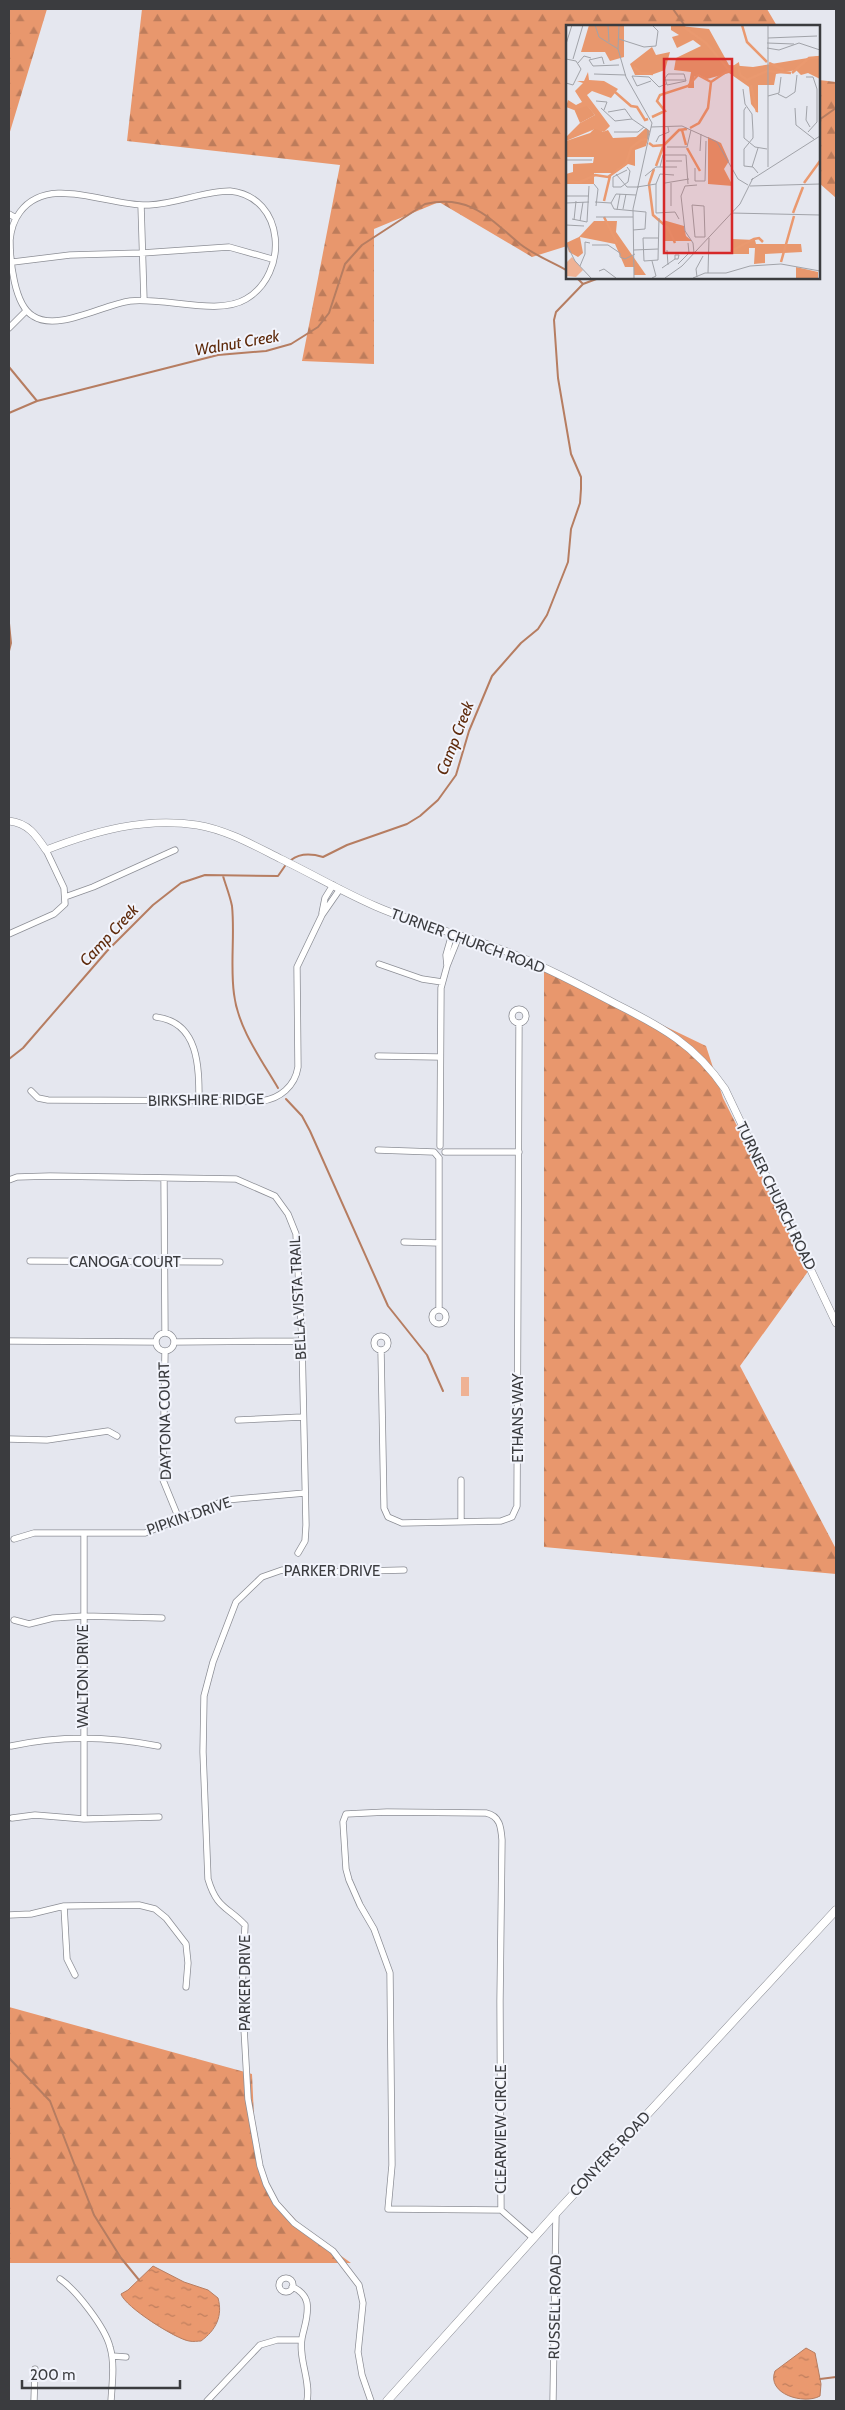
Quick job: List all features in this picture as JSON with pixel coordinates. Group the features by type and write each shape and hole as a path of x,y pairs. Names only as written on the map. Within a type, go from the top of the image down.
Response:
{"main road":[{"name":"CONYERS ROAD","path":"386,2401 556,2213 835,1913"}],"street":[{"path":"222,191 246,194 264,207 272,221 276,241 268,274 262,285 249,297 236,304 218,306 144,300 114,304 56,322 41,320 26,311 18,296 10,238 16,218 31,201 54,193 141,205 171,203 222,191"},
{"path":"141,205 144,300"},
{"path":"9,214 16,218"},
{"path":"13,262 70,255 142,253 229,247 272,258"},
{"path":"9,328 26,311"},
{"path":"9,821 27,826 38,837 46,850 66,897 65,904 54,914 9,934"},
{"name":"TURNER CHURCH ROAD","path":"46,850 107,829 130,825 176,824 217,829 241,838 340,889 394,914 546,968 661,1028 684,1043 701,1058 724,1089 836,1323"},
{"path":"66,897 93,887 175,850"},
{"name":"BIRKSHIRE RIDGE","path":"322,915 326,898 333,885"},
{"name":"BIRKSHIRE RIDGE","path":"31,1091 43,1100 266,1100 280,1095 293,1082 298,1064 296,967 322,915 340,889"},
{"path":"445,1152 440,1146 442,982 446,966 446,955 455,935"},
{"path":"378,964 422,978 442,982"},
{"path":"156,1017 174,1022 187,1034 198,1062 199,1101"},
{"name":"ETHANS WAY","path":"381,1350 384,1508 386,1515 398,1522 504,1521 512,1517 517,1508 519,1023"},
{"path":"378,1056 440,1056"},
{"path":"434,1152 440,1146"},
{"path":"378,1150 434,1152 440,1158"},
{"path":"445,1152 519,1152"},
{"path":"439,1309 440,1158 445,1152"},
{"name":"BELLA VISTA TRAIL","path":"9,1180 17,1177 50,1176 236,1179 275,1196 288,1214 296,1234 302,1341 305,1541 298,1553"},
{"path":"164,1178 165,1333"},
{"path":"404,1242 439,1243"},
{"name":"CANOGA COURT","path":"30,1261 220,1262"},
{"path":"165,1333 172,1336 174,1342 170,1349 164,1351 159,1349 156,1342 159,1336 165,1333"},
{"path":"9,1341 156,1342"},
{"path":"174,1342 302,1341"},
{"name":"DAYTONA COURT","path":"164,1351 163,1480 179,1519"},
{"path":"238,1420 302,1418"},
{"path":"9,1438 46,1440 108,1431 117,1436"},
{"path":"460,1480 461,1522"},
{"name":"PIPKIN DRIVE","path":"14,1539 34,1533 145,1533 226,1500 304,1493"},
{"name":"WALTON DRIVE","path":"84,1534 84,1819"},
{"name":"PARKER DRIVE","path":"371,2401 362,2375 358,2352 363,2303 358,2285 333,2251 294,2223 276,2203 266,2184 256,2147 248,2099 242,1992 245,1925 224,1909 213,1896 208,1880 204,1696 213,1662 234,1608 244,1592 262,1577 282,1570 325,1572 404,1570"},
{"path":"14,1620 29,1624 53,1618 84,1616 162,1618"},
{"path":"11,1746 43,1739 83,1738 124,1739 158,1746"},
{"name":"CLEARVIEW CIRCLE","path":"486,1813 496,1818 500,1824 502,1840 500,2001 501,2210 388,2209 392,2165 390,1973 374,1929 360,1906 349,1880 346,1869 343,1822 346,1814 486,1813"},
{"path":"12,1818 35,1815 84,1819 159,1817"},
{"path":"9,1915 31,1914 64,1906 139,1905 155,1910 175,1929 186,1944 188,1963 186,1988"},
{"path":"64,1906 67,1959 74,1976"},
{"path":"501,2210 533,2238"},
{"name":"RUSSELL ROAD","path":"553,2401 556,2213"},
{"path":"60,2279 71,2286 107,2337 112,2356 111,2401"},
{"path":"292,2287 297,2288 307,2303 306,2322 301,2340 308,2384 307,2401"},
{"path":"207,2401 260,2345 277,2340 301,2340"},
{"path":"112,2356 126,2357"},
{"path":"34,2401 35,2369"}],"green space":[{"path":"9,9 47,9 9,135"},
{"path":"142,9 767,9 776,25 566,25 566,246 532,257 439,202 374,229 374,364 302,361 340,165 127,141"},
{"path":"820,80 836,82 836,198 820,184"},
{"path":"544,968 706,1046 723,1098 809,1270 740,1366 836,1549 836,1574 544,1547"},
{"path":"9,2007 252,2074 255,2139 269,2191 303,2228 351,2263 9,2263"}],"shaded area":[{"path":"461,1377 469,1377 469,1396 461,1396"}],"water":[{"path":"153,2266 184,2282 208,2290 218,2298 219,2317 211,2332 201,2341 189,2341 173,2335 131,2307 121,2294 128,2290"},
{"path":"806,2348 815,2353 821,2384 820,2396 805,2399 788,2396 776,2386 774,2379 775,2371"}],"waterway":[{"path":"673,9 684,25"},
{"name":"Walnut Creek","path":"820,119 836,108"},
{"name":"Walnut Creek","path":"9,413 37,401 218,355 266,351 291,344 318,327 329,313 345,264 362,245 425,204 454,202 478,210 525,248 566,270"},
{"name":"Walnut Creek","path":"578,279 583,284"},
{"name":"Camp Creek","path":"291,860 298,856 307,855 323,857 347,845 407,824 420,816 438,800 456,775 469,731 492,676 521,643 538,629 547,615 568,562 571,529 580,503 581,489 581,477 571,454 558,378 554,320 556,312 583,284 596,279"},
{"path":"9,367 37,401"},
{"name":"Walnut Creek","path":"9,623 11,643 9,651"},
{"name":"Camp Creek","path":"9,1059 23,1048 107,951 153,905 181,883 205,875 278,876 287,863"},
{"path":"223,876 232,906 232,961 236,1007 251,1043 278,1088"},
{"path":"286,1099 302,1116 310,1131 388,1306 427,1355 443,1391"},
{"path":"9,2058 50,2101 94,2215 121,2258 139,2280"},
{"path":"820,2379 836,2377"}]}
